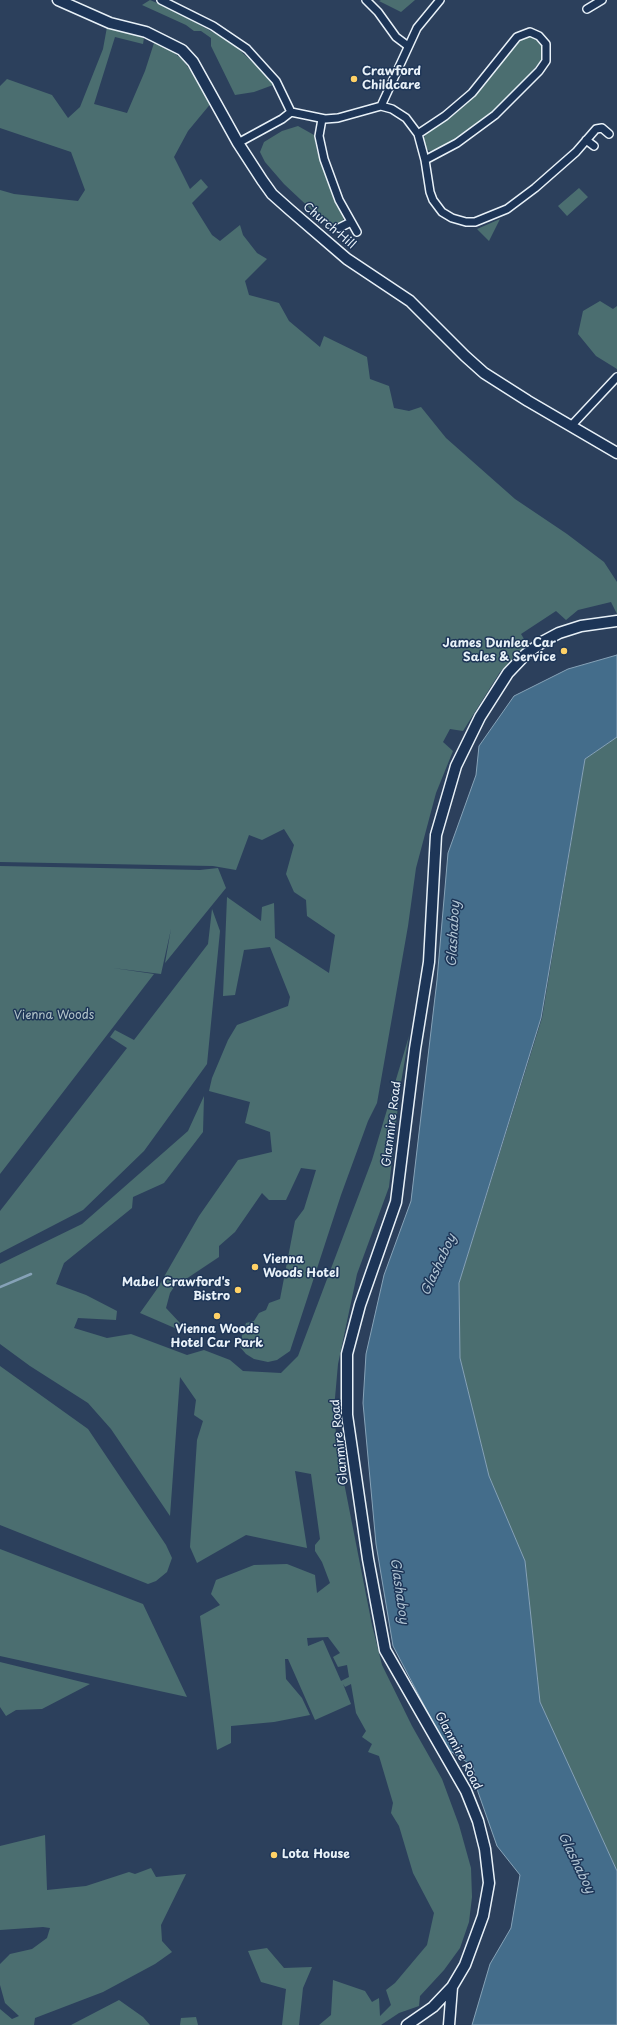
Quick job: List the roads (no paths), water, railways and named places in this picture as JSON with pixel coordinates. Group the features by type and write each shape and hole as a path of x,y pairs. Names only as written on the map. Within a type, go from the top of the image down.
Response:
{"main road":[{"name":"Church Hill","path":"58,0 110,23 146,32 171,43 182,50 193,62 238,143 272,194 346,259 410,302 484,373 528,401 572,425 617,453"},
{"name":"Glanmire Road","path":"407,2025 433,2007 452,1986 465,1965 483,1916 489,1884 485,1849 478,1821 466,1791 385,1650 368,1559 347,1415 347,1354 360,1305 396,1202 414,1049 429,962 436,835 456,766 480,717 508,673 526,654 544,641 559,633 581,626 617,622"},
{"path":"449,2025 452,1986"}],"street":[{"path":"161,0 213,26 247,49 276,81 291,112"},
{"path":"367,0 396,36 408,46"},
{"path":"382,106 417,28 440,0"},
{"path":"587,9 602,0"},
{"path":"418,134 445,116 472,93 517,37 530,32 539,36 546,44 546,61 539,71 495,115 457,143 425,160"},
{"path":"291,112 322,119 338,118 382,106 399,113 410,123 418,134 433,200 442,212 460,221 476,222 499,213 518,201 570,158 596,129 605,129 609,134"},
{"path":"238,143 282,119 291,112"},
{"path":"322,119 319,136 324,159 339,200 357,232"},
{"path":"586,140 594,146"},
{"path":"338,228 351,222"},
{"path":"572,425 617,377"}],"water":[{"name":"Glashaboy","path":"617,655 617,737 585,759 541,1018 459,1283 460,1358 489,1476 525,1561 540,1702 617,1871 617,2025 472,2025 490,1964 511,1928 520,1875 497,1846 478,1792 473,1766 447,1749 393,1646 376,1544 363,1403 366,1354 384,1275 411,1201 437,980 448,853 476,775 479,746 514,696 568,669"}],"waterway":[{"path":"0,1287 31,1274"}],"place":[{"name":"Crawford Childcare","path":"354,79"},
{"name":"James Dunlea Car Sales & Service","path":"564,651"},
{"name":"Vienna Woods Hotel","path":"255,1267"},
{"name":"Mabel Crawford's Bistro","path":"238,1290"},
{"name":"Vienna Woods Hotel Car Park","path":"217,1316"},
{"name":"Lota House","path":"274,1855"}],"park label":[{"name":"Vienna Woods","path":"54,1016"}]}
